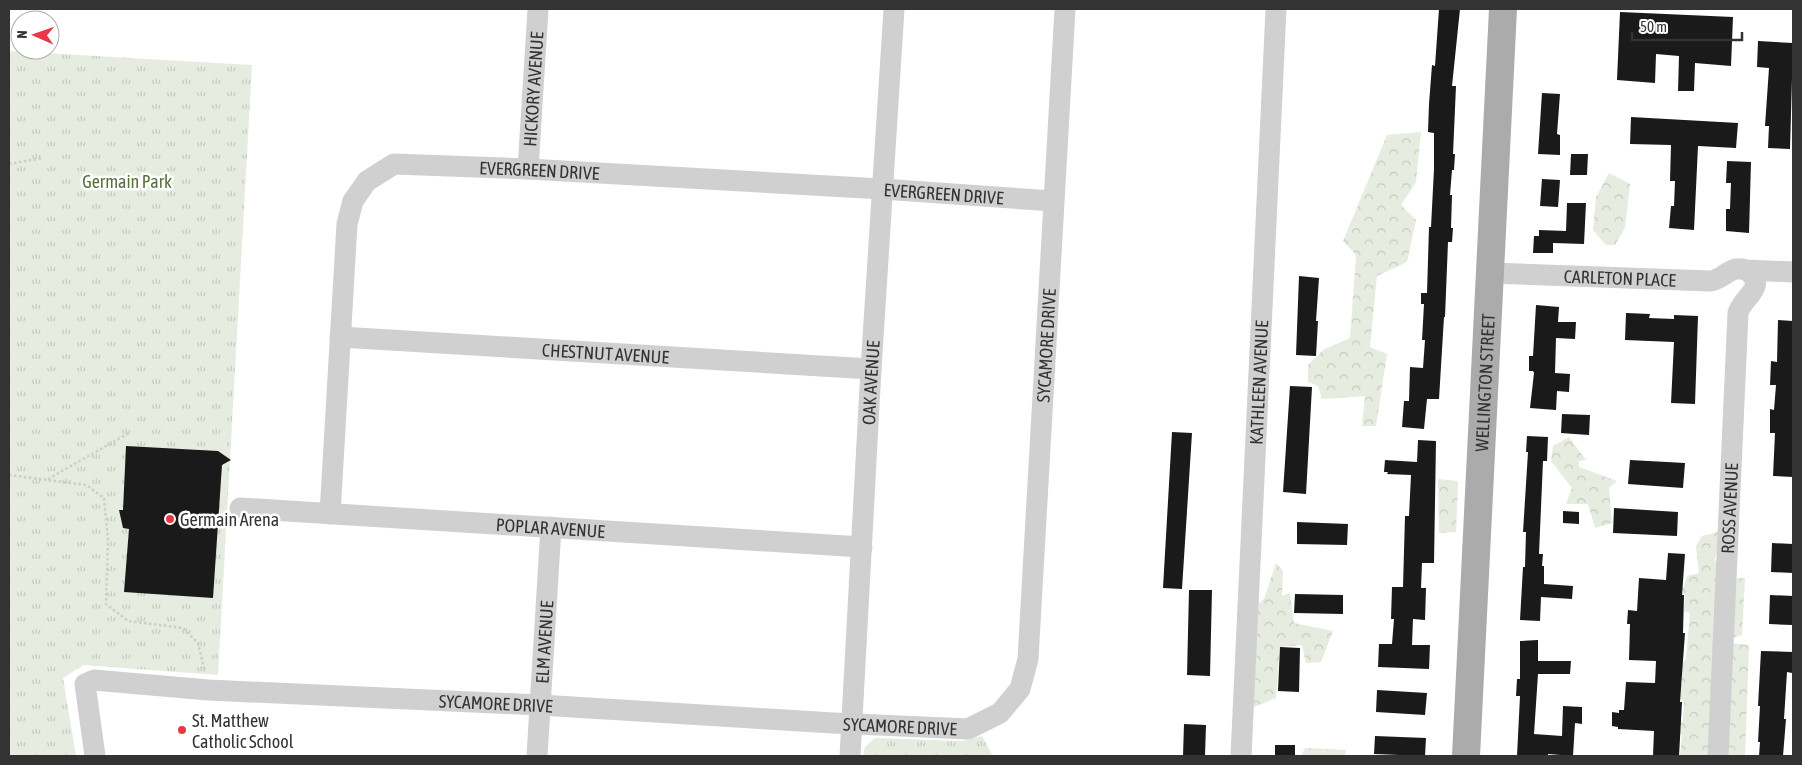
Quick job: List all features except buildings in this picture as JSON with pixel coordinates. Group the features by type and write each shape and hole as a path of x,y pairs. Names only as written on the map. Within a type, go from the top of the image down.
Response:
{"main road":[{"name":"WELLINGTON STREET","path":"1466,756 1503,9"}],"street":[{"name":"HICKORY AVENUE","path":"528,168 538,9"},
{"name":"OAK AVENUE","path":"850,756 870,369 894,9"},
{"name":"SYCAMORE DRIVE","path":"95,756 85,684 94,680 208,690 540,705 852,724 968,729 1000,714 1020,689 1028,659 1065,9"},
{"name":"KATHLEEN AVENUE","path":"1241,756 1276,9"},
{"name":"EVERGREEN DRIVE","path":"330,514 347,224 353,201 367,181 394,164 528,168 1053,201"},
{"name":"CARLETON PLACE","path":"1490,273 1710,282 1734,268 1793,272"},
{"name":"ROSS AVENUE","path":"1718,756 1738,312 1752,292 1755,283 1754,276 1746,270"},
{"name":"CHESTNUT AVENUE","path":"340,338 870,369"},
{"name":"POPLAR AVENUE","path":"240,508 862,547"},
{"name":"ELM AVENUE","path":"537,756 551,528"}],"path":[{"path":"9,164 44,158"},
{"path":"47,480 129,433"},
{"path":"9,475 86,485 104,498 108,540 106,604 128,621 183,628 198,643 208,690"}],"green space":[{"name":"Germain Park","path":"9,51 10,60 60,60 60,54 252,65 218,675 83,665 63,678 76,756 9,756"},
{"path":"1421,132 1416,182 1401,205 1416,220 1407,262 1377,276 1370,347 1387,354 1376,426 1362,426 1365,396 1322,399 1318,386 1308,382 1308,365 1323,350 1350,338 1356,255 1343,241 1387,135"},
{"path":"1609,173 1630,184 1625,228 1615,245 1606,245 1593,230 1596,197"},
{"path":"1569,437 1586,460 1579,461 1579,467 1617,481 1609,488 1612,523 1595,528 1588,504 1566,504 1572,488 1551,461 1553,446"},
{"path":"1438,479 1458,481 1456,532 1439,533"},
{"path":"1718,532 1722,552 1716,554 1714,560 1722,564 1723,579 1745,578 1742,635 1720,642 1749,645 1745,756 1680,756 1682,735 1672,731 1674,725 1683,721 1684,700 1673,699 1673,689 1682,684 1682,664 1686,659 1690,613 1684,611 1685,595 1680,594 1680,588 1684,587 1687,576 1699,573 1696,546 1702,536"},
{"path":"1276,563 1283,571 1282,596 1290,593 1294,623 1333,631 1321,662 1306,663 1302,645 1280,647 1276,698 1247,710 1259,603 1264,599"},
{"path":"982,736 993,756 863,756 865,747 875,738 963,741"},
{"path":"1305,748 1346,750 1345,756 1301,756"}],"place":[{"name":"Germain Arena","path":"170,519"},
{"name":"St. Matthew Catholic School","path":"182,730"}]}
